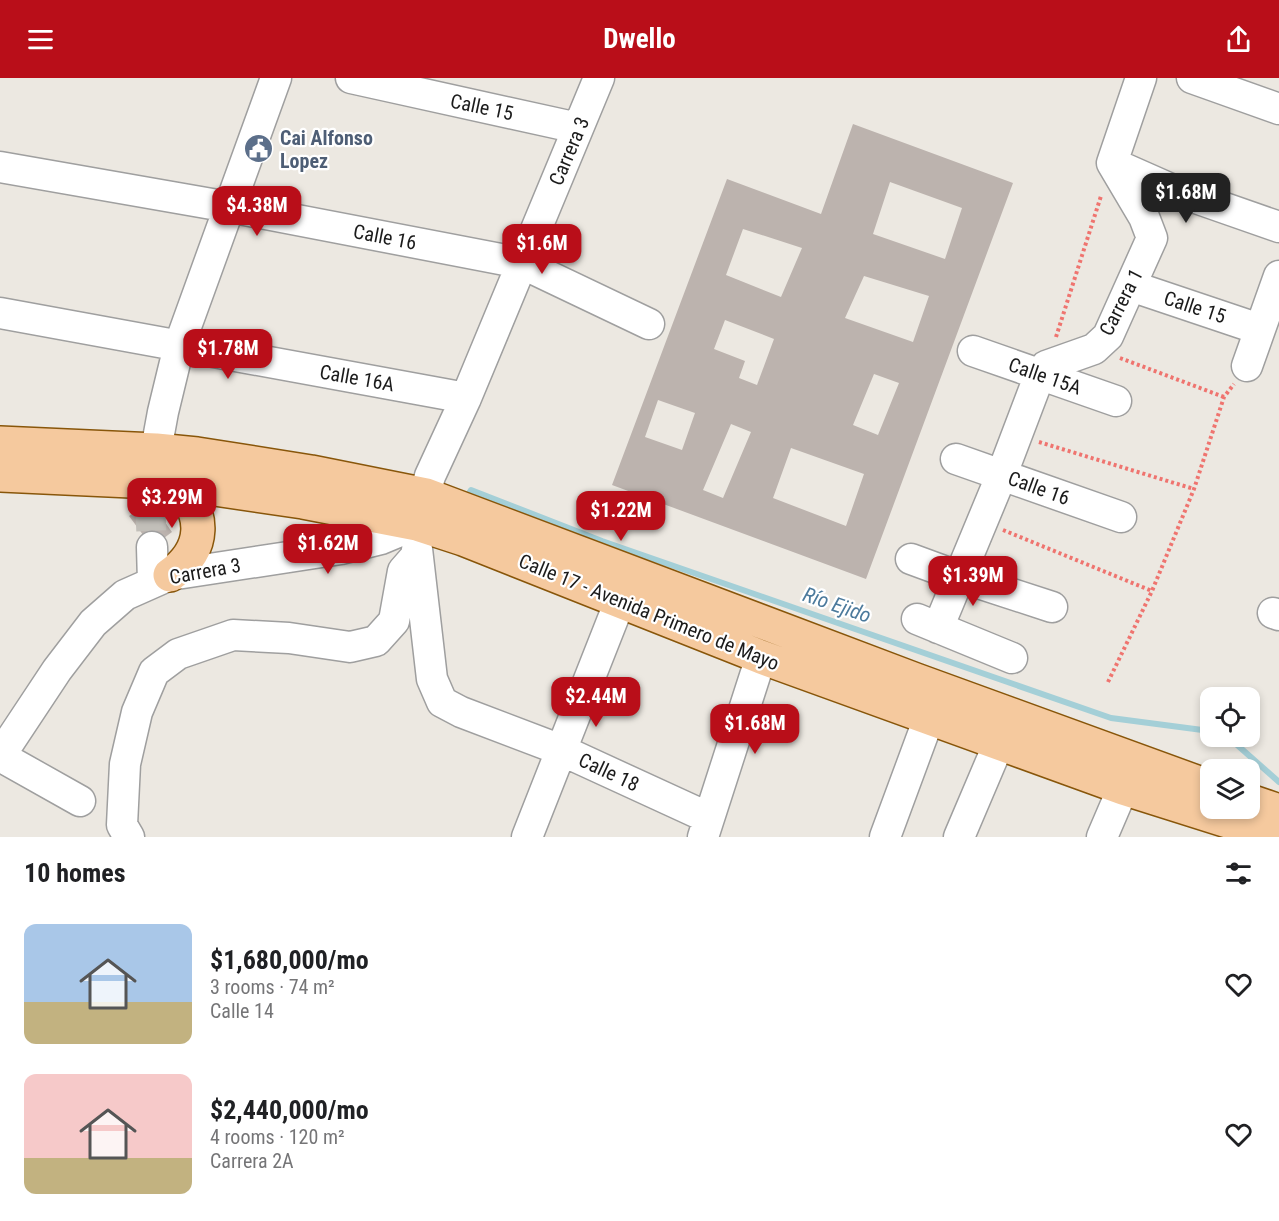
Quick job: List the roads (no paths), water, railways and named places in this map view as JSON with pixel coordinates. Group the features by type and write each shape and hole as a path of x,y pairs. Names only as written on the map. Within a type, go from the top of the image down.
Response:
{"main road":[{"name":"Calle 17 - Avenida Primero de Mayo","path":"0,443 159,433 426,500 1200,783"},
{"name":"Calle 17 - Avenida Primero de Mayo","path":"0,476 303,502 426,500 463,539 761,657 1123,788 1278,837"},
{"path":"158,489 184,492 197,516 198,530 196,544 182,567 162,579"},
{"path":"1260,805 1279,812"}],"street":[{"path":"159,433 179,346 276,78"},
{"name":"Calle 15","path":"351,78 578,128"},
{"name":"Carrera 3","path":"0,756 57,670 93,623 125,595 162,579 341,549 381,539 426,500 465,398 599,78"},
{"path":"1141,78 1112,163 1144,217 1152,238"},
{"path":"1192,78 1279,109"},
{"path":"1112,163 1173,190 1279,226"},
{"name":"Calle 16","path":"0,168 229,207 521,263 649,324"},
{"name":"Carrera 1","path":"1043,370 1094,349 1108,336 1162,220 1173,190"},
{"path":"1247,366 1279,276"},
{"name":"Calle 15","path":"1131,286 1259,328"},
{"name":"Calle 16A","path":"0,313 465,398"},
{"name":"Calle 15A","path":"973,351 1043,370 1116,401"},
{"path":"1012,658 927,624 960,577 1043,370"},
{"name":"Calle 16","path":"956,459 1121,517"},
{"path":"129,837 122,825 124,764 137,712 154,672 178,654 233,635 289,638 350,647 376,641 394,621 404,571 426,500"},
{"name":"Calle 18","path":"426,500 432,680 441,702 460,712 561,750 706,827"},
{"path":"152,547 162,579"},
{"path":"911,558 960,577 1052,607"},
{"path":"527,837 620,601"},
{"path":"706,827 761,657"},
{"path":"885,837 929,718"},
{"path":"959,837 999,743"},
{"path":"0,756 80,801"},
{"path":"1102,837 1123,788"}],"waterway":[{"name":"Río Ejido","path":"465,500 471,490 602,541 1111,718 1200,730"},
{"name":"Río Ejido","path":"1239,747 1279,782"}],"tunnel":[{"path":"150,501 152,547"}],"place":[{"name":"Cai Alfonso Lopez","path":"259,149"}]}
